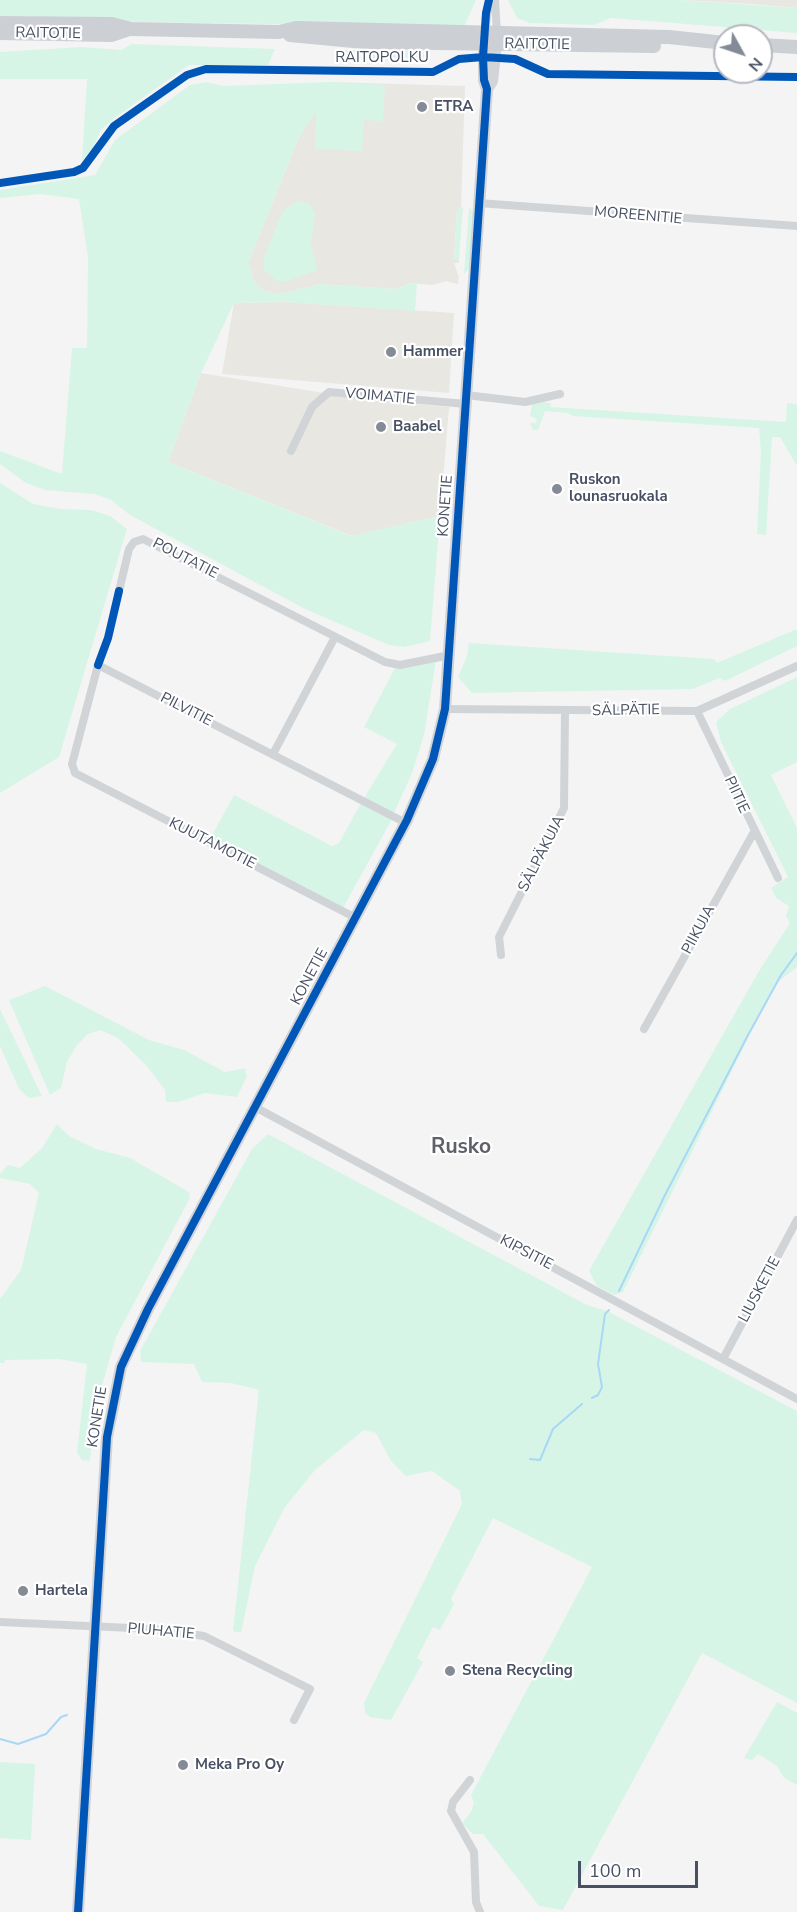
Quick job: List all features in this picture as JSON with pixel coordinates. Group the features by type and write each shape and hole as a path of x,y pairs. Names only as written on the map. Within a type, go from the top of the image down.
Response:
{"main road":[{"name":"RAITOTIE","path":"0,23 112,24 131,29 279,32 296,28 667,46 688,41 713,42"},
{"name":"RAITOTIE","path":"0,33 111,35 131,29"},
{"path":"773,46 797,47"}],"street":[{"path":"489,0 490,38"},
{"path":"490,38 495,0"},
{"name":"KONETIE","path":"78,1912 107,1437 121,1367 148,1309 406,823 433,759 445,709 487,89 484,80 490,38"},
{"name":"MOREENITIE","path":"478,203 797,226"},
{"name":"VOIMATIE","path":"291,451 312,407 329,392 525,402 560,394"},
{"name":"POUTATIE","path":"119,591 129,549 134,542 146,540 335,637 396,665 450,655"},
{"path":"273,754 335,637"},
{"name":"PILVITIE","path":"72,767 98,665 406,823"},
{"name":"SÄLPÄTIE","path":"445,709 565,712 697,711 797,666"},
{"name":"PIITIE","path":"697,711 778,878"},
{"name":"SÄLPÄKUJA","path":"501,955 499,937 564,808 565,712"},
{"name":"KUUTAMOTIE","path":"72,767 79,776 356,918"},
{"name":"PIIKUJA","path":"644,1029 754,832"},
{"name":"KIPSITIE","path":"255,1107 797,1399"},
{"name":"LIUSKETIE","path":"723,1359 797,1220"},
{"name":"PIUHATIE","path":"0,1622 153,1629 204,1636 310,1689 294,1720"},
{"path":"470,1780 453,1802 451,1811 474,1852 476,1902 480,1912"}],"shaded area":[{"path":"681,0 797,0 797,8 751,4"},
{"path":"330,82 465,86 461,207 457,211 454,259 459,259 459,263 454,263 459,274 458,284 446,281 433,285 410,283 397,289 321,284 278,294 264,291 254,282 248,263 298,140"},
{"path":"285,302 454,313 449,393 222,374 234,303"},
{"path":"201,373 361,399 449,407 440,516 352,536 168,462"}],"green space":[{"path":"0,0 476,0 464,27 138,22 0,16"},
{"path":"508,0 680,0 797,8 797,33 773,31 773,24 713,24 713,26 611,18 594,25 530,23 517,18"},
{"path":"132,44 275,49 268,65 189,65 113,119 101,130 93,147 82,161 87,79 0,79 0,52 81,47 121,50"},
{"path":"343,50 401,50 426,55 420,60 411,61 337,60"},
{"path":"206,82 223,86 330,82 385,85 383,121 364,120 362,151 315,149 316,111 298,140 248,263 254,282 264,291 278,294 321,284 397,289 410,283 417,284 415,311 285,302 234,303 201,373 168,462 351,536 440,516 430,641 404,647 389,645 305,609 130,515 111,500 95,494 45,490 26,483 0,464 0,451 62,474 72,348 87,348 88,257 79,199 40,194 0,198 0,190 95,175 115,140 190,85"},
{"path":"297,201 308,203 315,212 311,246 317,268 315,271 287,281 276,281 264,270 264,257 282,212"},
{"path":"463,207 459,259 454,260 457,211"},
{"path":"469,207 473,212 469,269 464,274"},
{"path":"532,403 550,403 551,407 786,422 787,403 797,404 797,466 780,437 772,437 766,535 757,534 761,451 759,428 573,416 568,413 545,411 538,430 533,430 530,423 536,423 537,419 530,416"},
{"path":"0,483 33,504 61,509 91,510 110,516 127,529 59,757 0,793"},
{"path":"797,629 797,646 725,681 719,678 693,689 472,693 458,677 467,656 469,643 714,659 717,663"},
{"path":"436,660 424,735 412,773 394,813 364,798 397,744 364,727 395,668"},
{"path":"797,677 797,762 771,775 797,828 797,967 774,985 623,1292 614,1295 597,1286 589,1271 759,971 790,923 786,916 789,906 776,898 771,888 788,877 721,742 716,722 730,709"},
{"path":"234,795 332,846 339,843 361,803 392,819 343,908 210,839"},
{"path":"45,986 149,1040 184,1050 225,1072 245,1068 247,1076 237,1097 205,1093 178,1102 166,1102 165,1090 146,1065 118,1038 100,1030 88,1034 77,1045 67,1062 61,1088 50,1095 9,1000"},
{"path":"0,1009 42,1096 29,1098 19,1089 0,1046"},
{"path":"57,1124 69,1136 96,1149 130,1158 189,1192 190,1198 116,1337 94,1413 90,1461 82,1460 77,1453 87,1364 59,1359 5,1360 4,1363 0,1363 0,1299 21,1270 39,1193 30,1184 0,1178 0,1174 8,1165 20,1168 42,1148"},
{"path":"268,1134 587,1305 607,1311 797,1411 797,1703 702,1653 563,1910 539,1906 483,1834 473,1834 462,1823 471,1812 474,1803 471,1795 592,1567 493,1518 451,1599 454,1604 440,1630 433,1627 417,1658 423,1662 391,1720 370,1717 365,1713 364,1703 462,1504 460,1491 432,1471 406,1476 391,1461 376,1433 364,1430 315,1470 285,1507 255,1566 241,1633 233,1631 259,1390 231,1383 202,1382 194,1364 141,1362 140,1351 252,1149"},
{"path":"777,1702 797,1713 797,1785 784,1778 777,1766 758,1754 752,1760 744,1758"},
{"path":"0,1762 35,1764 31,1840 0,1838"}],"waterway":[{"path":"619,1291 665,1195 747,1037 781,975 797,953"},
{"path":"592,1398 598,1395 602,1387 598,1364 605,1314 609,1310"},
{"path":"530,1459 540,1460 553,1429 582,1404"},
{"path":"0,1739 18,1744 46,1734 61,1717 67,1715"}],"cycle path":[{"path":"78,1912 107,1437 121,1367 148,1309 407,820 433,759 445,709 487,89 484,80 483,57 489,0"},
{"name":"RAITOPOLKU","path":"0,183 74,172 83,168 114,126 187,75 206,69 433,72 459,59 483,57 515,59 548,74 797,77"},
{"path":"98,665 108,638 119,591"}],"place":[{"name":"ETRA","path":"422,107"},
{"name":"Hammer","path":"391,352"},
{"name":"Baabel","path":"381,427"},
{"name":"Ruskon lounasruokala","path":"557,489"},
{"name":"Hartela","path":"23,1591"},
{"name":"Stena Recycling","path":"450,1671"},
{"name":"Meka Pro Oy","path":"183,1765"}],"district":[{"name":"Rusko","path":"461,1148"}]}
